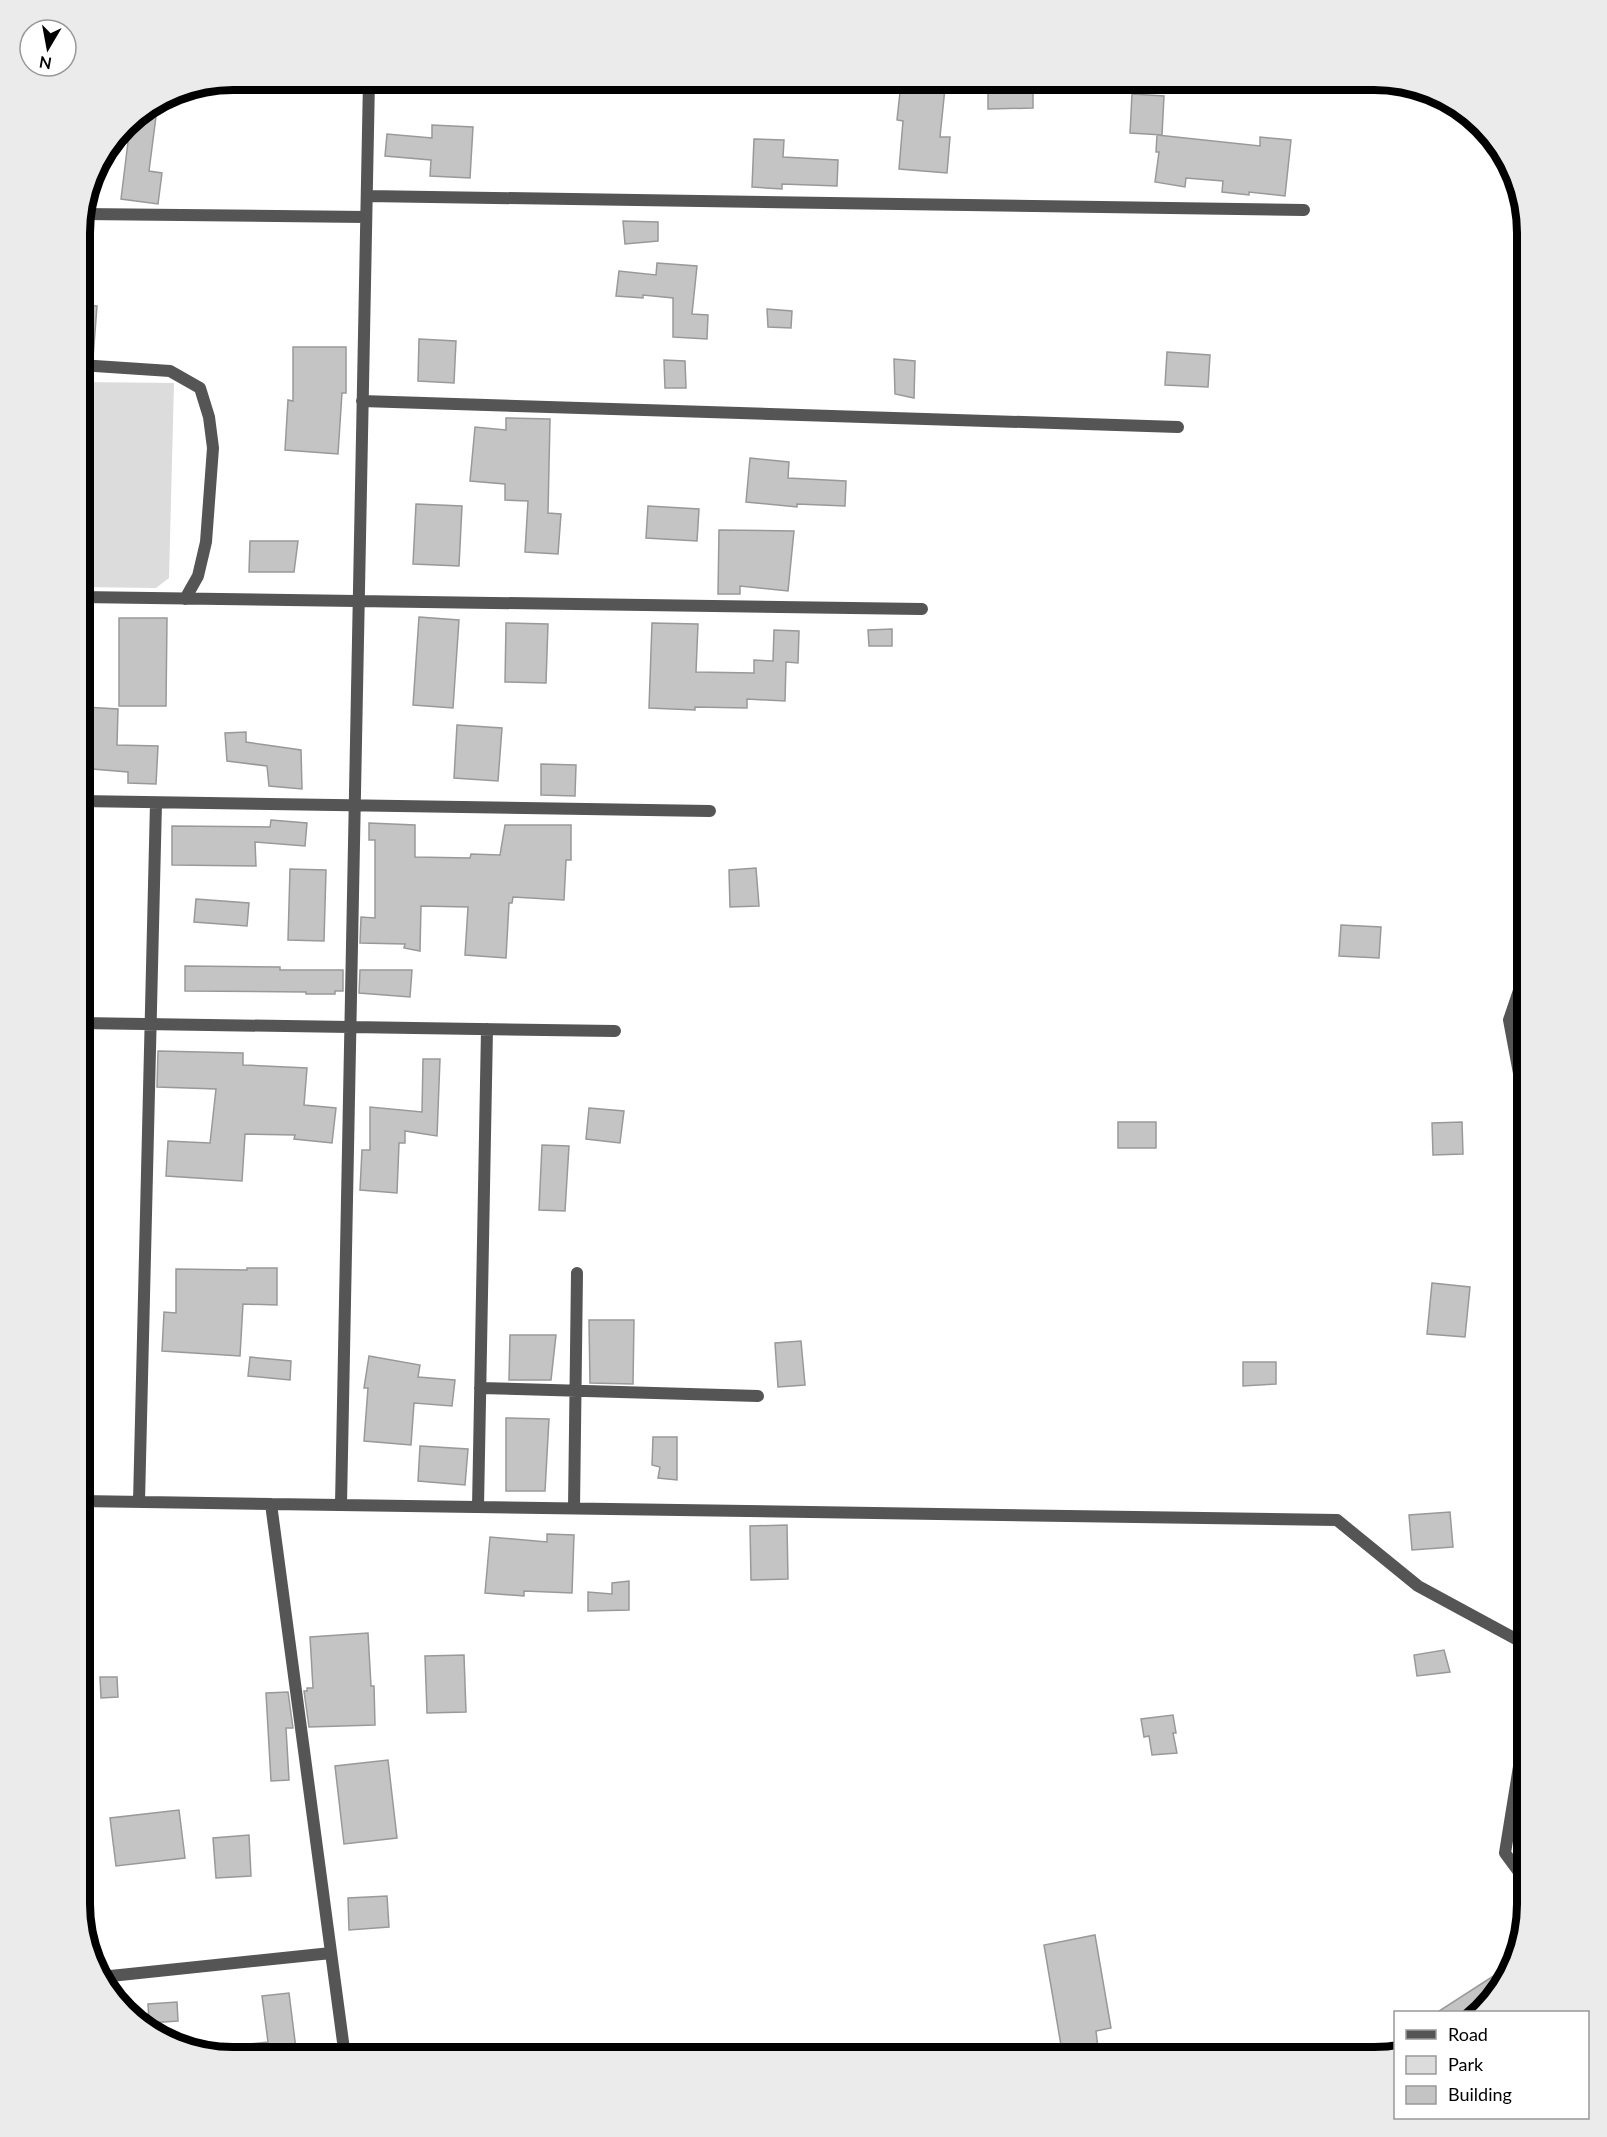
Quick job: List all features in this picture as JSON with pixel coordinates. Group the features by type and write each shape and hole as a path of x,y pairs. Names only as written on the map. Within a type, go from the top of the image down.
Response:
{"street":[{"path":"341,1505 369,90"},
{"path":"367,196 1304,210"},
{"path":"92,213 366,217"},
{"path":"90,366 170,371 200,388 209,417 213,448 206,542 198,576 185,598"},
{"path":"362,401 1178,427"},
{"path":"90,597 922,609"},
{"path":"90,801 710,811"},
{"path":"139,1502 156,803"},
{"path":"1517,996 1509,1020 1517,1063"},
{"path":"90,1023 615,1031"},
{"path":"478,1507 487,1029"},
{"path":"574,1508 577,1273"},
{"path":"480,1388 758,1395"},
{"path":"90,1501 1337,1520 1418,1586 1517,1640"},
{"path":"271,1504 344,2047"},
{"path":"1517,1779 1505,1853 1517,1869"},
{"path":"110,1976 331,1953"}],"green space":[{"path":"90,382 174,383 169,578 156,588 90,587"}],"building":[{"path":"900,90 945,90 940,137 950,137 947,173 899,169 903,121 897,120"},
{"path":"988,90 1033,90 1033,108 988,109"},
{"path":"1132,94 1164,96 1162,135 1130,133"},
{"path":"157,112 149,171 162,173 158,204 121,199 128,142 123,141"},
{"path":"432,125 473,127 470,178 430,176 431,160 385,156 387,134 432,138"},
{"path":"1157,135 1260,146 1260,137 1291,140 1285,196 1222,192 1223,181 1186,178 1185,187 1155,182 1159,152 1156,152"},
{"path":"754,139 784,140 783,157 838,160 837,186 782,184 782,189 752,187"},
{"path":"623,221 658,222 658,241 625,244"},
{"path":"657,263 697,266 692,314 708,315 707,339 673,337 673,298 643,295 643,298 616,296 619,271 656,275"},
{"path":"90,306 97,306 93,358 90,358"},
{"path":"767,309 792,311 791,328 768,327"},
{"path":"419,339 456,341 454,383 418,381"},
{"path":"293,347 346,347 346,393 342,393 338,454 285,450 288,400 293,401"},
{"path":"1167,352 1210,355 1208,387 1165,385"},
{"path":"894,359 915,361 914,398 895,394"},
{"path":"664,360 685,361 686,388 665,388"},
{"path":"506,418 550,419 548,513 561,514 558,554 525,552 528,501 505,500 505,484 470,481 475,427 506,430"},
{"path":"750,458 789,462 788,478 846,481 845,506 797,504 797,507 746,502"},
{"path":"416,504 462,506 459,566 413,564"},
{"path":"648,506 699,509 697,541 646,538"},
{"path":"719,530 794,531 788,591 740,586 740,594 718,594"},
{"path":"250,541 298,541 294,572 249,572"},
{"path":"419,617 459,620 453,708 413,705"},
{"path":"119,618 167,618 166,706 119,706"},
{"path":"506,623 548,624 546,683 505,682"},
{"path":"652,623 698,624 696,672 754,673 754,660 773,661 774,630 799,631 798,663 786,662 785,701 747,699 747,708 695,707 695,710 649,708"},
{"path":"892,629 892,646 869,646 868,630"},
{"path":"90,707 118,709 117,745 158,746 156,784 128,783 128,772 90,769"},
{"path":"457,725 502,728 498,781 454,778"},
{"path":"246,732 246,742 301,750 302,789 269,786 267,766 227,761 225,733"},
{"path":"541,764 576,765 575,796 541,795"},
{"path":"271,820 307,823 305,846 255,842 256,866 172,865 172,826 270,827"},
{"path":"369,823 415,825 415,857 470,858 471,854 500,855 505,825 571,825 571,860 566,860 564,900 513,897 512,903 509,903 506,958 465,955 468,907 421,906 420,951 404,948 405,944 360,943 361,917 375,918 375,840 369,840"},
{"path":"756,868 759,906 730,907 729,870"},
{"path":"290,869 326,870 324,941 288,940"},
{"path":"196,899 249,903 247,926 194,922"},
{"path":"1341,925 1381,927 1379,958 1339,956"},
{"path":"185,966 343,970 343,991 335,991 335,994 306,994 306,992 185,991"},
{"path":"360,970 412,970 410,997 359,993"},
{"path":"158,1051 243,1053 243,1065 307,1068 304,1105 336,1108 332,1143 294,1139 295,1135 245,1134 242,1181 166,1176 168,1141 210,1143 216,1089 157,1087"},
{"path":"423,1059 440,1059 437,1136 405,1131 405,1143 399,1143 397,1193 360,1190 362,1150 370,1150 370,1107 422,1112"},
{"path":"589,1108 624,1111 620,1143 586,1139"},
{"path":"1118,1122 1156,1122 1156,1148 1118,1148"},
{"path":"1462,1122 1463,1154 1433,1155 1432,1123"},
{"path":"542,1145 569,1146 565,1211 539,1210"},
{"path":"247,1268 277,1268 277,1305 243,1304 240,1356 162,1351 164,1312 176,1313 176,1269 247,1270"},
{"path":"1432,1283 1470,1287 1465,1337 1427,1334"},
{"path":"589,1320 634,1320 633,1384 590,1383"},
{"path":"510,1335 556,1335 551,1380 509,1380"},
{"path":"801,1341 805,1385 778,1387 775,1343"},
{"path":"369,1356 420,1365 418,1377 455,1380 452,1406 414,1403 411,1445 364,1441 368,1388 364,1388"},
{"path":"250,1357 291,1361 290,1380 248,1376"},
{"path":"1243,1362 1276,1362 1276,1384 1243,1386"},
{"path":"506,1418 549,1419 545,1491 506,1491"},
{"path":"653,1437 677,1437 677,1480 658,1478 660,1467 652,1465"},
{"path":"420,1446 468,1449 465,1485 418,1481"},
{"path":"1450,1512 1453,1547 1412,1550 1409,1515"},
{"path":"787,1525 788,1579 751,1580 750,1526"},
{"path":"547,1534 574,1535 572,1593 524,1591 524,1596 485,1593 490,1537 547,1542"},
{"path":"629,1581 629,1610 588,1611 588,1592 612,1594 612,1583"},
{"path":"368,1633 371,1686 374,1686 375,1725 309,1727 304,1691 307,1691 307,1688 313,1688 310,1637"},
{"path":"1444,1650 1450,1672 1417,1676 1414,1655"},
{"path":"464,1655 466,1712 427,1713 425,1656"},
{"path":"100,1677 117,1677 118,1697 101,1698"},
{"path":"288,1692 293,1728 286,1728 289,1780 271,1781 266,1693"},
{"path":"1173,1715 1176,1733 1173,1733 1177,1753 1152,1755 1149,1736 1144,1737 1141,1719"},
{"path":"388,1760 397,1838 344,1844 335,1766"},
{"path":"179,1810 185,1858 116,1866 110,1818"},
{"path":"249,1835 251,1876 216,1878 213,1838"},
{"path":"387,1896 389,1927 349,1930 348,1898"},
{"path":"1095,1935 1111,2028 1096,2031 1098,2047 1061,2047 1044,1945"},
{"path":"1499,1972 1493,1984 1469,2011 1439,2011"},
{"path":"289,1993 296,2047 223,2047 268,2042 262,1996"},
{"path":"177,2002 178,2021 153,2023 149,2020 148,2004"}]}
